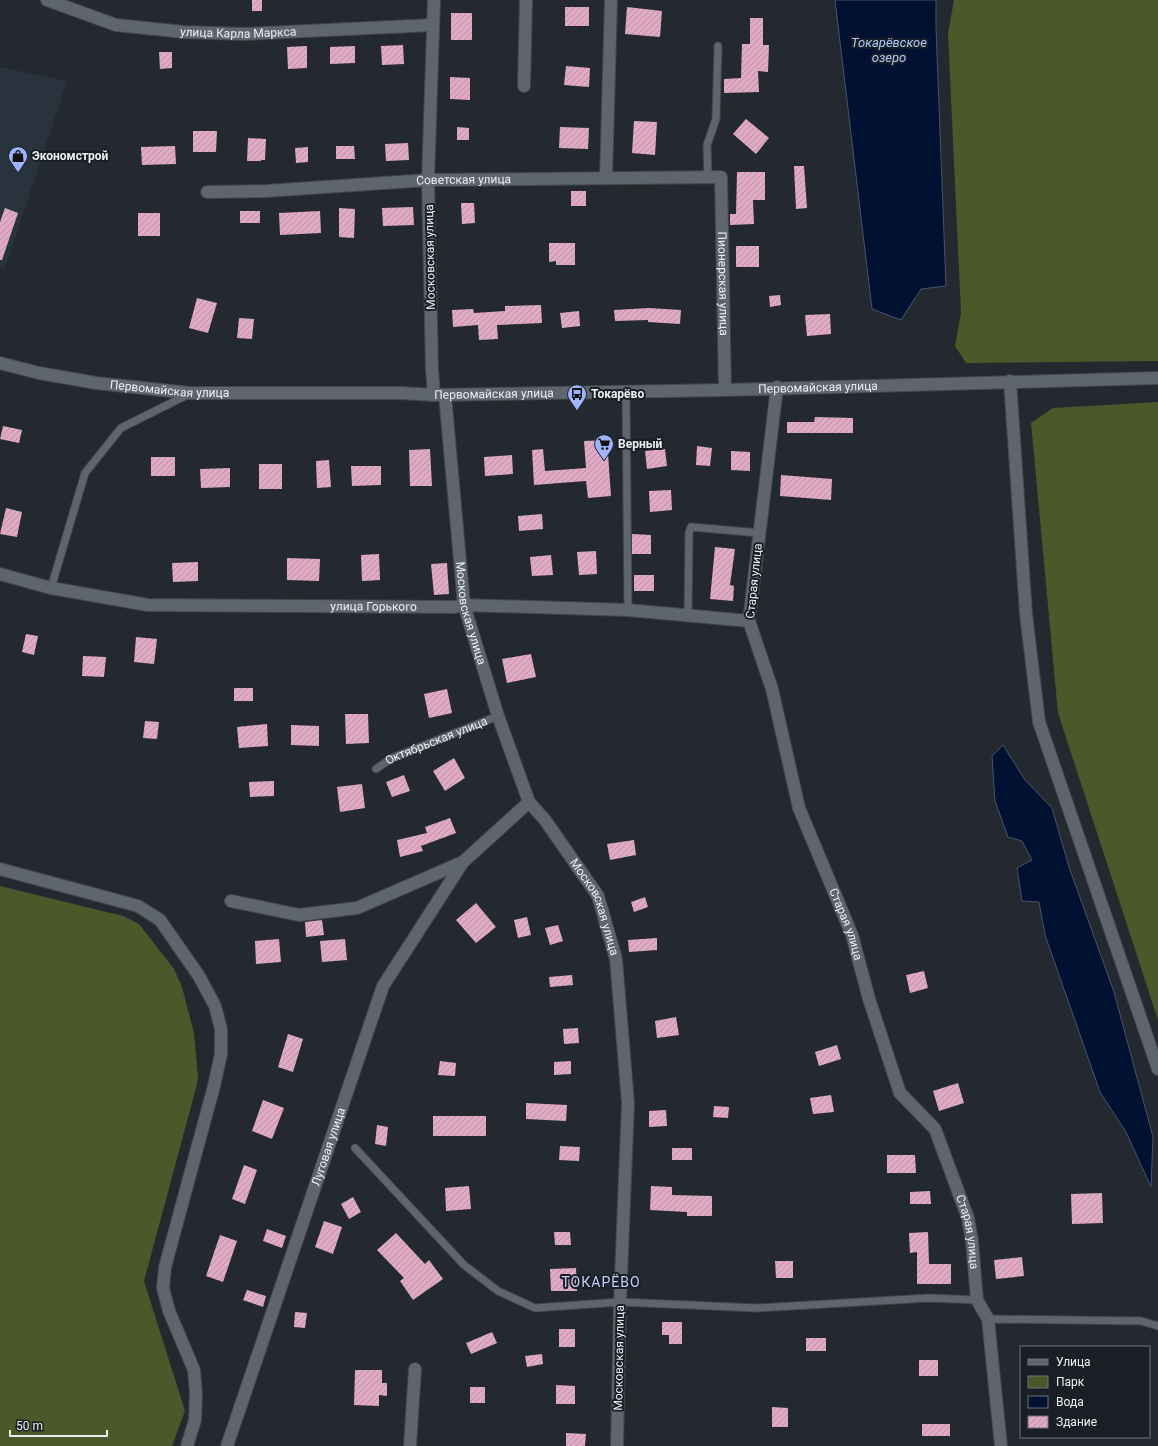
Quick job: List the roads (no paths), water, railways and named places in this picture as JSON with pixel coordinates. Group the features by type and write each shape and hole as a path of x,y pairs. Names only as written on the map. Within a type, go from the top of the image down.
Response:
{"street":[{"name":"улица Карла Маркса","path":"47,0 116,25 184,32 244,34 433,25"},
{"name":"Московская улица","path":"434,0 428,180 432,370 439,395 464,605 498,716 529,802 549,826 598,896 616,959 628,1103 620,1302 617,1446"},
{"path":"524,86 526,0"},
{"path":"606,178 611,0"},
{"name":"Советская улица","path":"207,192 266,191 428,180 721,177"},
{"name":"Пионерская улица","path":"721,177 725,390"},
{"name":"Первомайская улица","path":"0,363 39,373 96,383 190,394 400,393 439,395 626,392 1158,378"},
{"path":"1010,381 1026,614 1039,722 1158,1069"},
{"name":"Старая улица","path":"777,387 749,621 772,689 799,808 852,935 869,998 900,1093 936,1130 962,1197 972,1241 977,1300 988,1319 1001,1446"},
{"name":"улица Горького","path":"0,574 51,588 148,605 454,607 464,605 628,610 749,621"},
{"path":"231,900 299,915 357,908 463,862 529,802"},
{"name":"Луговая улица","path":"227,1446 383,986 463,862"},
{"path":"0,869 138,906 160,920 199,976 215,1006 221,1029 220,1054 214,1086 165,1267 163,1288 169,1311 194,1370 196,1394 195,1420 188,1446"},
{"path":"410,1446 415,1369"}],"lane":[{"path":"708,177 707,145 716,119 718,46"},
{"path":"626,392 628,610"},
{"path":"51,588 85,473 122,428 190,394"},
{"path":"688,615 689,533 691,527 760,533"},
{"name":"Октябрьская улица","path":"376,769 392,758 498,716"},
{"path":"355,1148 464,1265 498,1291 535,1308 620,1302 757,1308 929,1298 977,1300"},
{"path":"988,1319 1141,1321 1158,1326"}],"water":[{"name":"Токарёвское озеро","path":"835,0 936,0 946,286 921,289 901,320 872,309"},
{"path":"1003,745 1025,780 1052,808 1069,867 1114,992 1153,1137 1151,1187 1126,1132 1100,1092 1045,935 1039,902 1022,901 1017,868 1032,860 1022,841 1008,837 995,801 992,756"}],"place":[{"name":"Экономстрой","path":"18,173"},
{"name":"Токарёво","path":"577,411"},
{"name":"Верный","path":"604,461"}],"district":[{"name":"ТОКАРЁВО","path":"601,1282"}]}
